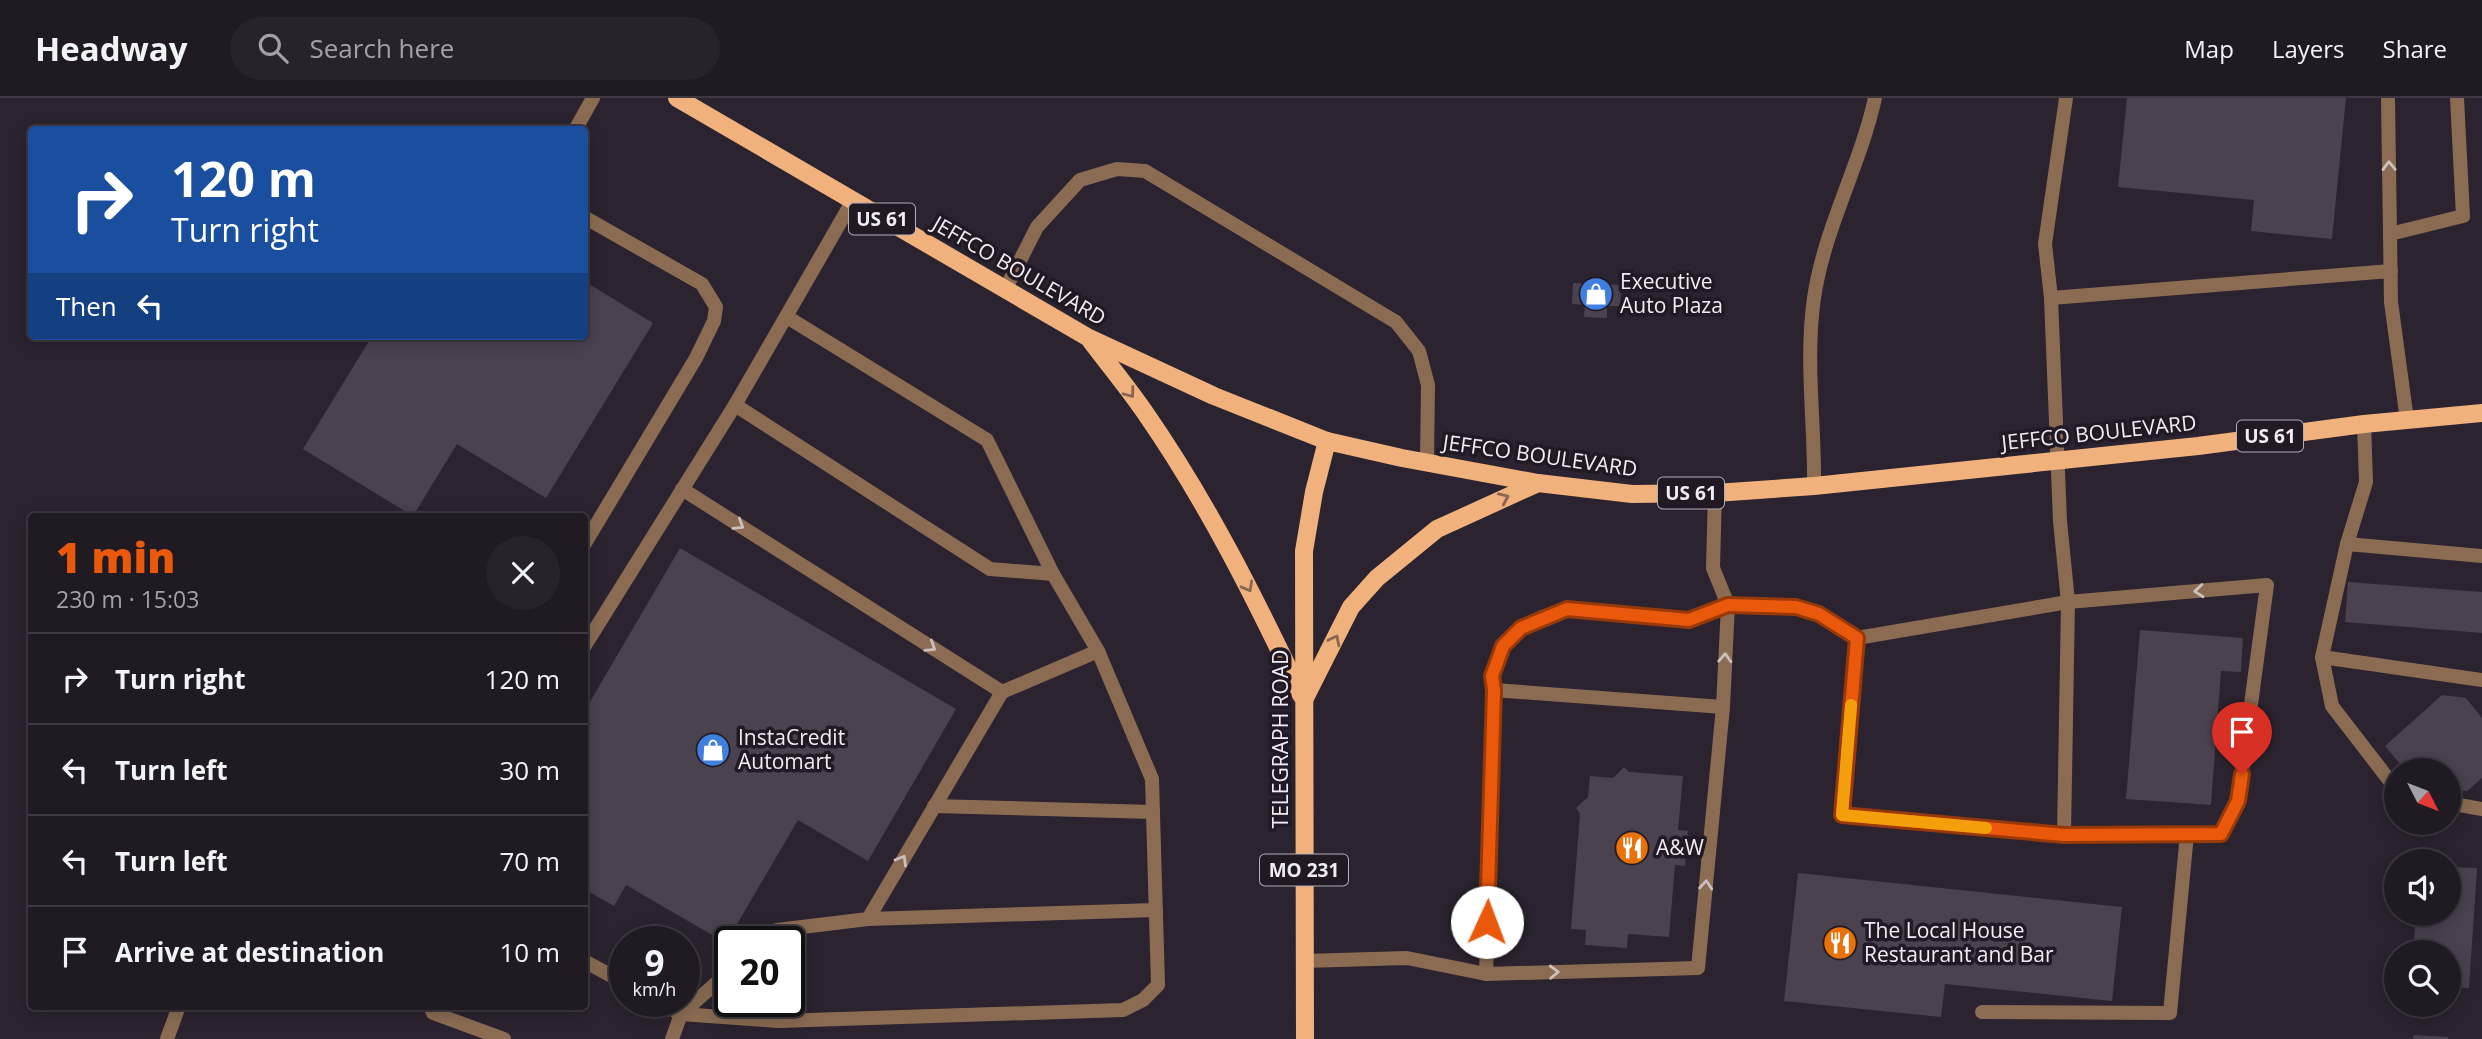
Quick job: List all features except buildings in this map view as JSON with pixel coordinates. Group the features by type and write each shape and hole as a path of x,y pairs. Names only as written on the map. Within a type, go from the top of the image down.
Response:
{"main road":[{"name":"JEFFCO BOULEVARD","path":"677,98 1089,338 1214,396 1327,441 1538,483 1632,494 1716,493 1814,486 2198,446 2364,424 2482,414"},
{"path":"1089,338 1146,414 1193,487 1258,603 1303,701"},
{"name":"TELEGRAPH ROAD","path":"1305,1039 1304,551 1314,492 1327,441"},
{"path":"1303,701 1352,607 1377,578 1437,529 1538,483"}],"lane":[{"path":"577,126 593,98"},
{"path":"1814,486 1815,440 1810,360 1815,296 1833,229 1860,156 1874,98"},
{"path":"2064,835 2068,602 2060,521 2051,298 2045,244 2066,98"},
{"path":"2388,98 2391,302 2407,420"},
{"path":"2390,234 2463,216 2457,98"},
{"path":"1005,290 1037,227 1080,180 1117,169 1145,171 1396,323 1419,351 1429,385 1427,463"},
{"path":"588,641 735,405 852,202"},
{"path":"588,219 702,285 716,307 715,321 696,358 588,538"},
{"path":"2051,298 2391,271"},
{"path":"700,1015 778,1021 1123,1010 1143,1000 1158,985 1152,779 1098,651 1053,574 986,440 787,317"},
{"path":"735,405 990,569 1053,574"},
{"path":"2364,424 2366,482 2347,544 2322,657 2332,706 2384,773"},
{"path":"682,489 1002,692"},
{"path":"1304,961 1407,958 1486,974 1698,968 1723,707 1728,605 1713,568 1716,493"},
{"path":"2347,544 2482,556"},
{"path":"1486,974 1494,690 1492,676 1503,646 1521,628 1542,617 1567,609 1689,620 1728,605 1796,607 1819,614 1857,638 2068,602 2267,585 2238,801 2221,834 2064,835 1842,815 1857,638"},
{"path":"868,919 1002,692 1098,651"},
{"path":"2322,657 2482,680"},
{"path":"1494,690 1723,707"},
{"path":"2461,805 2482,809"},
{"path":"934,806 1153,812"},
{"path":"1982,1012 2170,1013 2187,834"},
{"path":"805,927 868,919 1156,910"},
{"path":"588,963 609,974"},
{"path":"700,997 714,985"},
{"path":"167,1039 178,1010"},
{"path":"432,1010 433,1013 504,1039"},
{"path":"673,1039 680,1017"}],"slow traffic":[{"path":"1851,705 1842,815 1986,828"}],"place":[{"name":"Executive Auto Plaza","path":"1596,294"},
{"name":"InstaCredit Automart","path":"713,750"},
{"name":"A&W","path":"1632,848"},
{"name":"The Local House Restaurant and Bar","path":"1840,943"}],"route":[{"path":"1487,922 1494,690 1492,676 1503,646 1521,628 1542,617 1567,609 1689,620 1728,605 1796,607 1819,614 1840,625 1857,638 1842,815 2064,835 2221,834 2238,801 2242,774"}]}
